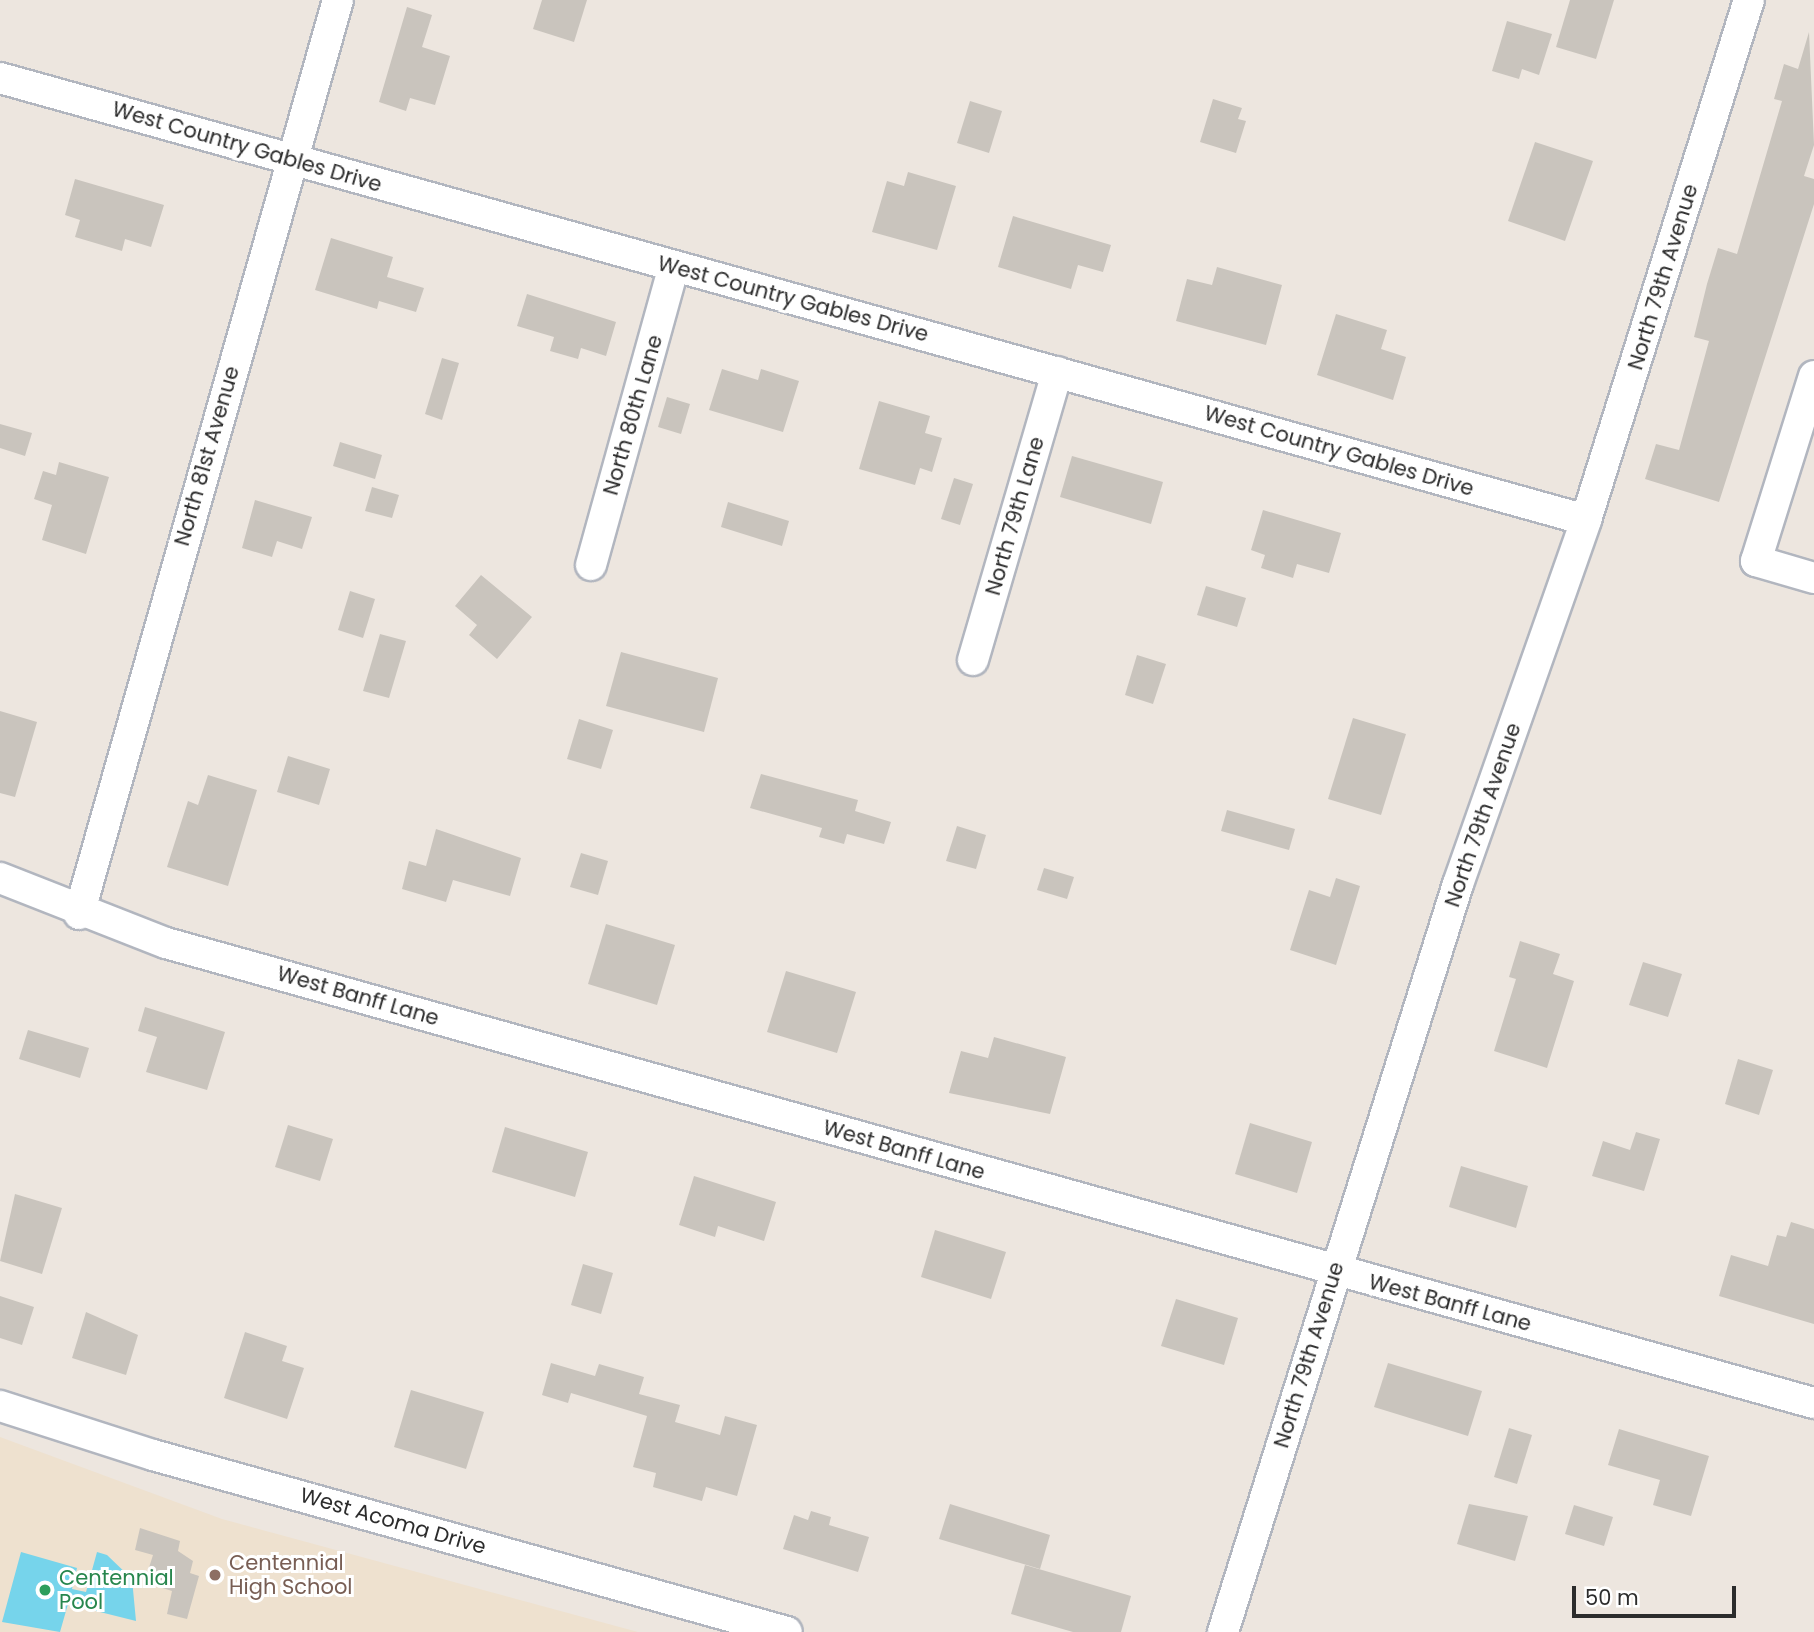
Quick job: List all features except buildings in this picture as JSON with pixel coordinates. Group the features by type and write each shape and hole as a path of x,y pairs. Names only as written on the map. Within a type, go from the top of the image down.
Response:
{"street":[{"name":"North 81st Avenue","path":"79,914 290,159 338,0"},
{"name":"North 79th Avenue","path":"1223,1632 1458,884 1586,520 1749,0"},
{"name":"West Country Gables Drive","path":"0,79 1586,520"},
{"name":"North 80th Lane","path":"591,565 674,266"},
{"name":"North 79th Lane","path":"973,660 1057,372"},
{"path":"1814,376 1756,561 1814,578"},
{"name":"West Banff Lane","path":"0,878 79,914 1335,1272 1814,1403"},
{"name":"West Acoma Drive","path":"0,1406 153,1455 787,1632"}],"shaded area":[{"name":"Centennial High School","path":"0,1437 222,1519 638,1632 0,1632"}],"water":[{"name":"Centennial Pool","path":"21,1552 77,1568 72,1589 86,1592 97,1552 107,1555 132,1579 136,1621 68,1604 60,1632 2,1622"}],"place":[{"name":"Centennial High School","path":"215,1575"},
{"name":"Centennial Pool","path":"45,1590"}]}
